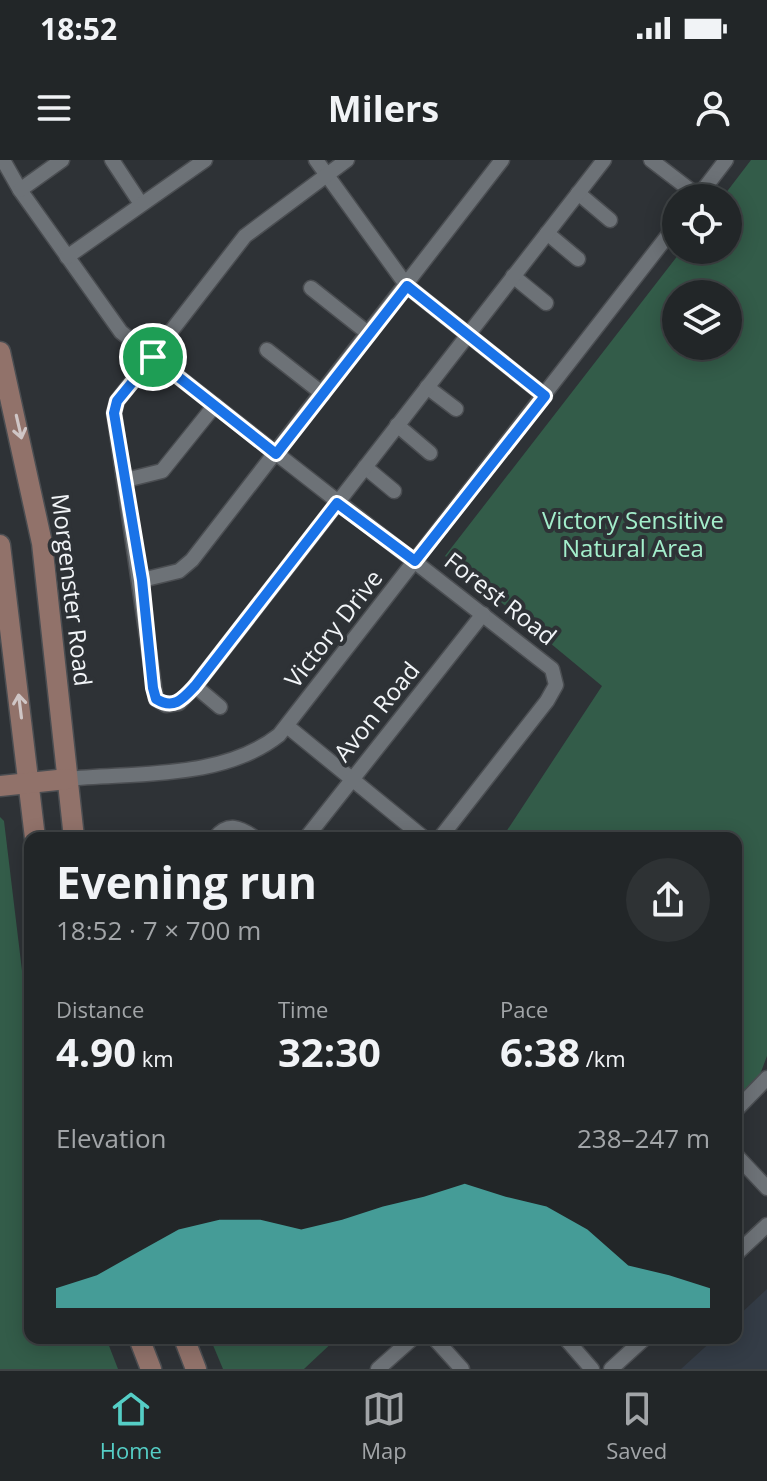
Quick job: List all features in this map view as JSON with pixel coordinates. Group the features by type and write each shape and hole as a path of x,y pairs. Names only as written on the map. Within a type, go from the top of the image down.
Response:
{"main road":[{"name":"Morgenster Road","path":"0,352 42,543 73,832"},
{"path":"0,545 34,832"},
{"path":"0,786 67,779"},
{"path":"141,1344 151,1369"},
{"path":"186,1344 196,1369"}],"street":[{"name":"Forest Road","path":"3,160 20,190 121,332 337,503 546,662 554,674 556,685 547,701 445,832"},
{"path":"20,190 62,160"},
{"path":"112,160 141,204"},
{"path":"67,257 205,160"},
{"path":"316,160 407,286 545,396"},
{"path":"347,160 245,236 117,401 114,413 142,580 156,699 166,705 179,703 195,686 604,160"},
{"path":"142,580 167,575 186,566 323,394 502,160"},
{"path":"651,160 681,184"},
{"path":"707,184 726,160"},
{"path":"578,193 610,220"},
{"path":"547,233 578,259"},
{"name":"Victory Drive","path":"67,779 233,760 261,749 287,726 662,243"},
{"path":"513,276 546,303"},
{"path":"311,288 369,334"},
{"path":"267,350 323,394"},
{"path":"427,387 456,409"},
{"path":"126,480 162,471 215,405"},
{"path":"397,425 430,453"},
{"path":"365,467 394,491"},
{"name":"Avon Road","path":"311,832 483,614"},
{"path":"195,686 220,707"},
{"path":"287,726 416,832"},
{"path":"222,832 237,827 245,832"},
{"path":"742,1104 767,1078"},
{"path":"742,1161 767,1188"},
{"path":"742,1248 767,1225"},
{"path":"378,1369 406,1344"},
{"path":"439,1344 462,1369"},
{"path":"570,1344 592,1369"},
{"path":"611,1369 638,1344"}],"shaded area":[{"path":"767,1289 767,1369 681,1369 708,1344 742,1344 742,1312"}],"green space":[{"name":"Victory Sensitive Natural Area","path":"751,160 767,160 767,1056 759,1077 742,1093 742,832 506,832 602,686 445,556 671,264 742,264 742,184 733,184"},
{"path":"0,817 4,821 24,987 24,1344 108,1344 118,1369 0,1369"},
{"path":"213,1344 331,1344 304,1369 223,1369"}],"route":[{"path":"407,286 545,396 415,561 337,503 195,686 179,703 166,705 156,699 153,688 142,580 114,413 117,401 153,357 276,454 407,286"}]}
